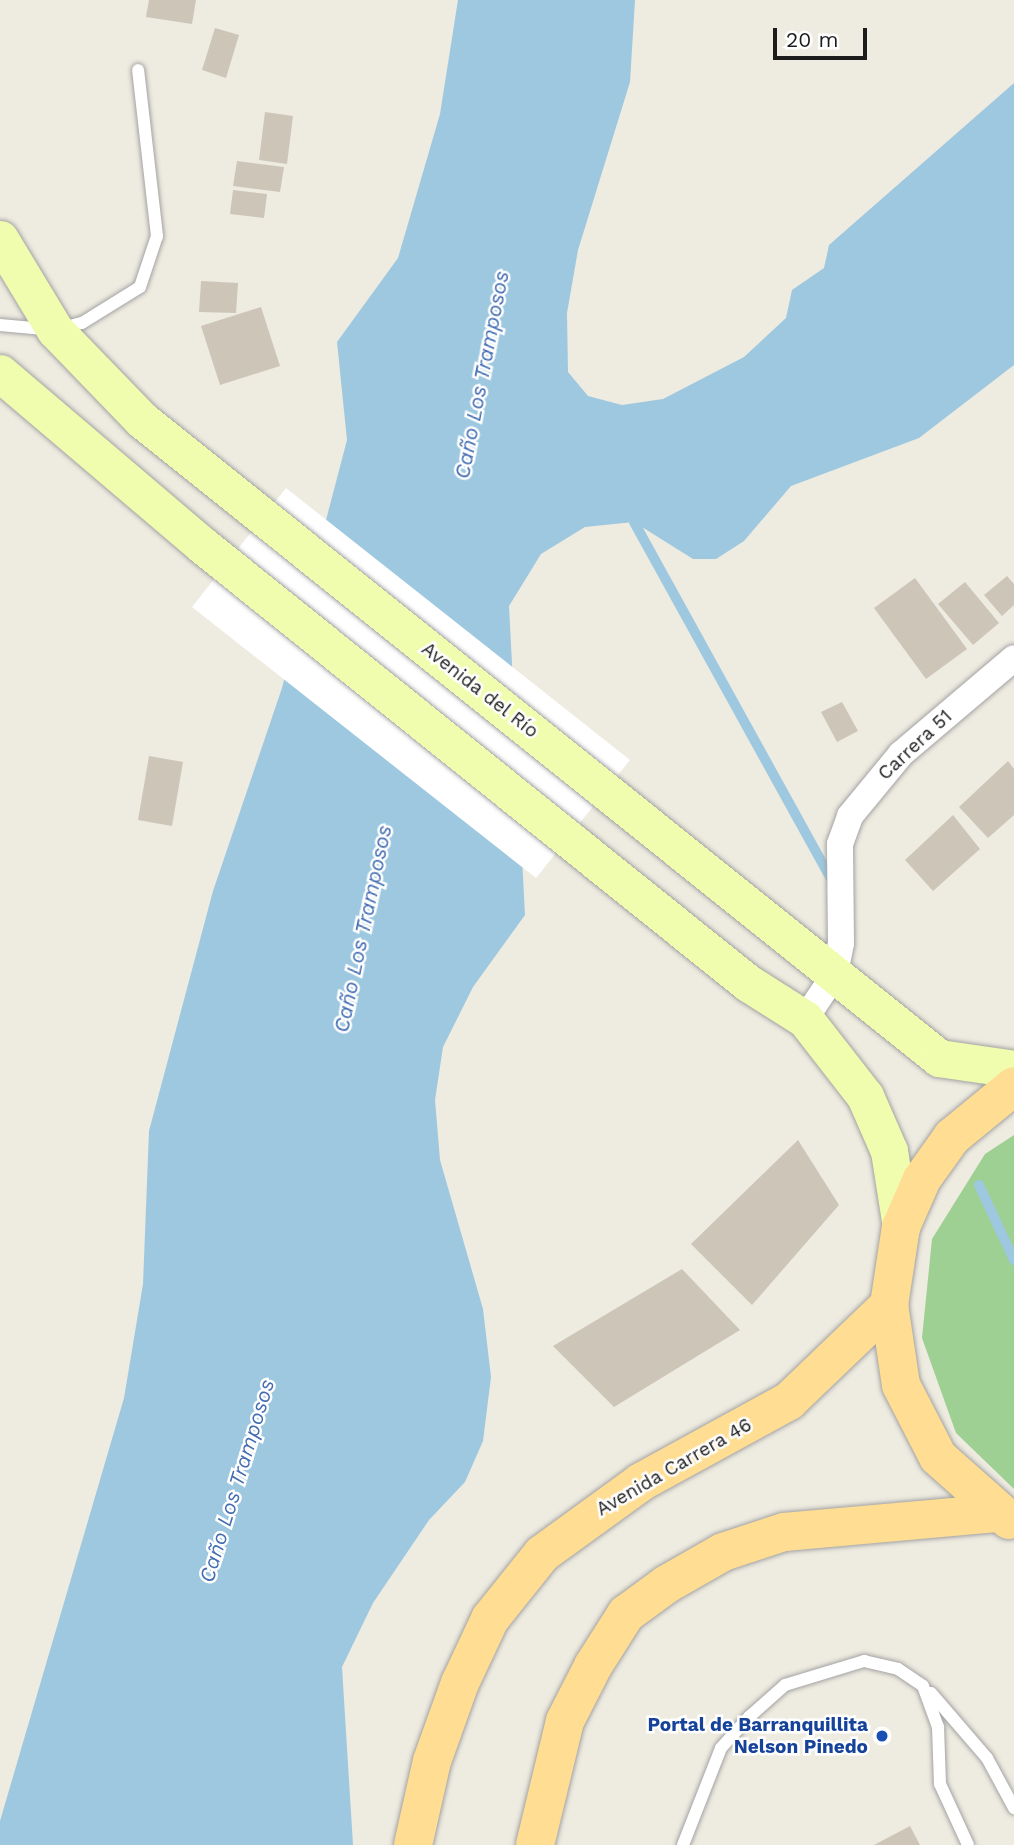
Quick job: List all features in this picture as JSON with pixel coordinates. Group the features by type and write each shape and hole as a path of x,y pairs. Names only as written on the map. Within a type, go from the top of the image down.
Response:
{"main road":[{"name":"Avenida del Río","path":"0,239 55,330 142,420 939,1058 1014,1069"},
{"path":"0,373 226,564 748,983 805,1019 865,1096 889,1151 901,1227"},
{"path":"1005,1518 938,1457 901,1385 889,1305 901,1227 922,1179 952,1137 1014,1086"},
{"name":"Avenida Carrera 46","path":"413,1845 432,1761 460,1683 490,1619 542,1553 641,1482 789,1401 889,1305"},
{"path":"534,1845 565,1721 593,1666 626,1614 667,1584 723,1552 784,1532 1005,1518"}],"street":[{"name":"Carrera 51","path":"835,974 841,944 840,844 850,816 901,754 1014,658"},
{"path":"805,1019 835,974"}],"lane":[{"path":"0,325 55,330 82,323 140,287 157,236 138,69"},
{"path":"683,1845 721,1748 785,1685 864,1661 898,1669 923,1686 958,1718 1014,1808"},
{"path":"923,1686 938,1727 940,1784 968,1845"}],"green space":[{"path":"1014,1135 1014,1489 956,1433 922,1338 932,1239 985,1154"}],"water":[{"name":"Caño Los Tramposos","path":"458,0 635,0 630,82 578,250 567,313 568,372 588,396 622,405 663,399 744,357 786,318 792,290 824,268 829,245 1014,83 1014,365 919,438 791,486 744,541 716,559 693,559 634,522 585,527 541,554 509,606 525,915 473,987 443,1047 435,1100 440,1160 483,1309 491,1377 483,1441 465,1482 429,1520 373,1603 342,1667 353,1845 0,1845 0,1821 124,1398 143,1284 149,1131 213,891 282,688 347,440 337,342 398,258 440,114"}],"pier":[{"path":"286,488 630,760 536,878 192,607"}],"building":[{"path":"149,0 196,0 192,24 146,17"},
{"path":"215,28 239,35 226,78 202,70"},
{"path":"265,112 293,116 287,164 259,160"},
{"path":"237,161 284,167 280,192 233,186"},
{"path":"233,190 267,194 264,218 230,214"},
{"path":"201,281 238,283 236,313 199,312"},
{"path":"261,307 280,366 220,385 201,326"},
{"path":"1007,576 1014,584 1014,605 1002,616 984,595"},
{"path":"915,578 967,649 926,679 874,608"},
{"path":"965,582 999,623 973,645 938,604"},
{"path":"842,702 858,731 837,742 821,712"},
{"path":"149,756 183,762 172,826 138,820"},
{"path":"1008,761 1014,769 1014,815 988,838 959,807"},
{"path":"953,815 980,849 933,891 905,860"},
{"path":"798,1140 839,1205 752,1305 691,1244"},
{"path":"682,1269 740,1330 614,1407 553,1346"},
{"path":"910,1826 920,1845 874,1845"}],"waterway":[{"path":"634,522 833,883"},
{"path":"979,1185 1014,1260"}],"place":[{"name":"Portal de Barranquillita Nelson Pinedo","path":"882,1736"}]}
